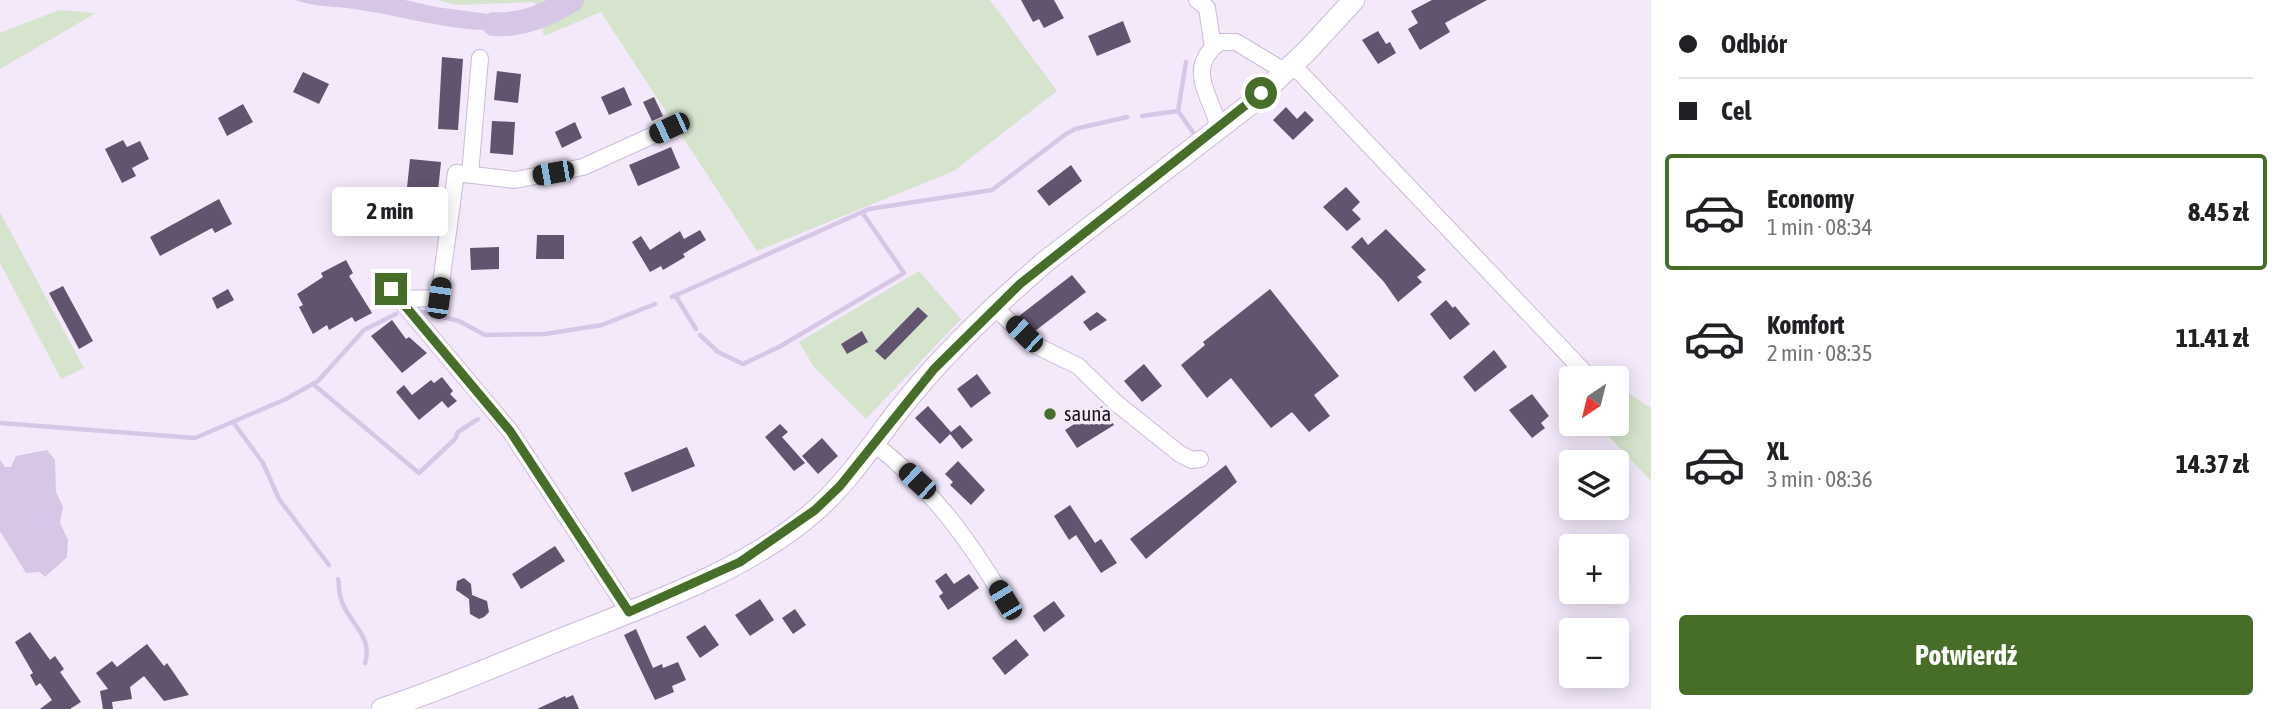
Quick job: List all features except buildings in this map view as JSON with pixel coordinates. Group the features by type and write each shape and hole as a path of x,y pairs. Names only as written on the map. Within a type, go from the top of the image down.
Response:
{"street":[{"path":"1198,0 1207,8 1213,47"},
{"path":"382,709 419,697 629,612 740,562 795,525 840,486 927,377 995,308 1046,261 1248,106 1354,0"},
{"path":"1219,129 1203,86 1201,68 1206,52 1219,42 1236,42 1288,67 1578,366"},
{"path":"470,174 480,58"},
{"path":"629,612 510,431 394,294 439,298 456,173 515,180 583,167 669,128"},
{"path":"995,308 1035,345 1079,366 1124,410 1180,454 1192,460 1200,459"},
{"path":"873,443 917,481 964,534 1005,600 1007,610"}],"green space":[{"path":"437,0 990,0 1057,91 954,171 757,251 601,12 544,36 535,2 457,5"},
{"path":"59,10 96,13 0,69 0,33"},
{"path":"0,212 84,368 61,379 0,263"},
{"path":"919,271 961,319 866,419 813,366 799,342"},
{"path":"1629,394 1651,408 1651,481 1629,458 1629,450 1622,450 1608,436 1629,436"}],"shaded area":[{"path":"295,0 405,0 496,15 524,14 526,27 504,30 461,28"},
{"path":"47,450 55,460 56,492 63,507 60,523 68,540 67,557 45,577 40,572 26,573 0,531 0,460 5,467 11,467 16,456"}],"waterway":[{"path":"494,24 535,18 572,0"},
{"path":"1142,116 1178,111 1186,62"},
{"path":"1178,111 1195,135"},
{"path":"672,297 869,209 992,190 1075,129 1127,117"},
{"path":"700,335 718,352 743,364 779,347 904,273 862,212"},
{"path":"675,295 696,329"},
{"path":"419,311 459,321 485,335 545,334 602,325 655,304"},
{"path":"0,423 195,438 286,399 318,381 364,330 396,314"},
{"path":"313,384 419,473 455,439 458,432 478,419"},
{"path":"233,422 263,463 279,499 329,565"},
{"path":"338,579 343,604 366,644 365,663"}],"place":[{"name":"sauna","path":"1050,414"}],"route":[{"path":"391,289 510,431 629,612 740,562 815,510 840,486 934,369 1020,284 1076,237 1248,106 1261,93"}]}
